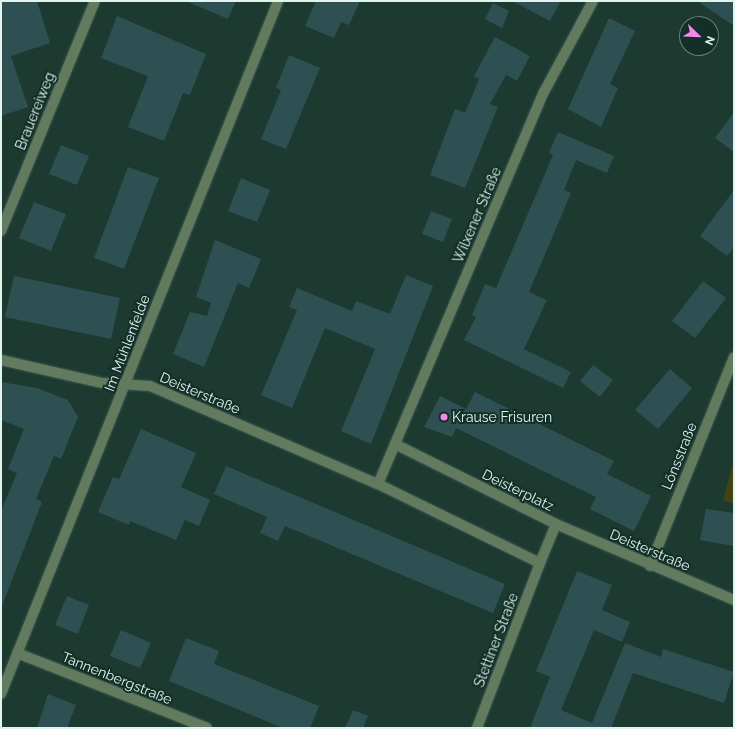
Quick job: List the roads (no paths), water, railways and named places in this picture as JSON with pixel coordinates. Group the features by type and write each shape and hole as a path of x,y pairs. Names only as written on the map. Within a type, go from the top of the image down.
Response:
{"street":[{"name":"Brauereiweg","path":"1,231 95,1"},
{"name":"Im Mühlenfelde","path":"1,694 278,1"},
{"name":"Wilxener Straße","path":"395,444 544,92 593,1"},
{"name":"Lönsstraße","path":"650,566 734,358"},
{"name":"Deisterstraße","path":"1,360 102,383 150,386 378,484"},
{"path":"395,444 378,484 540,563"},
{"name":"Deisterplatz","path":"395,444 556,524 540,563"},
{"name":"Deisterstraße","path":"556,524 650,566 734,600"},
{"name":"Stettiner Straße","path":"477,728 540,563"},
{"name":"Tannenbergstraße","path":"17,653 207,728"}],"place":[{"name":"Krause Frisuren","path":"444,417"}]}
